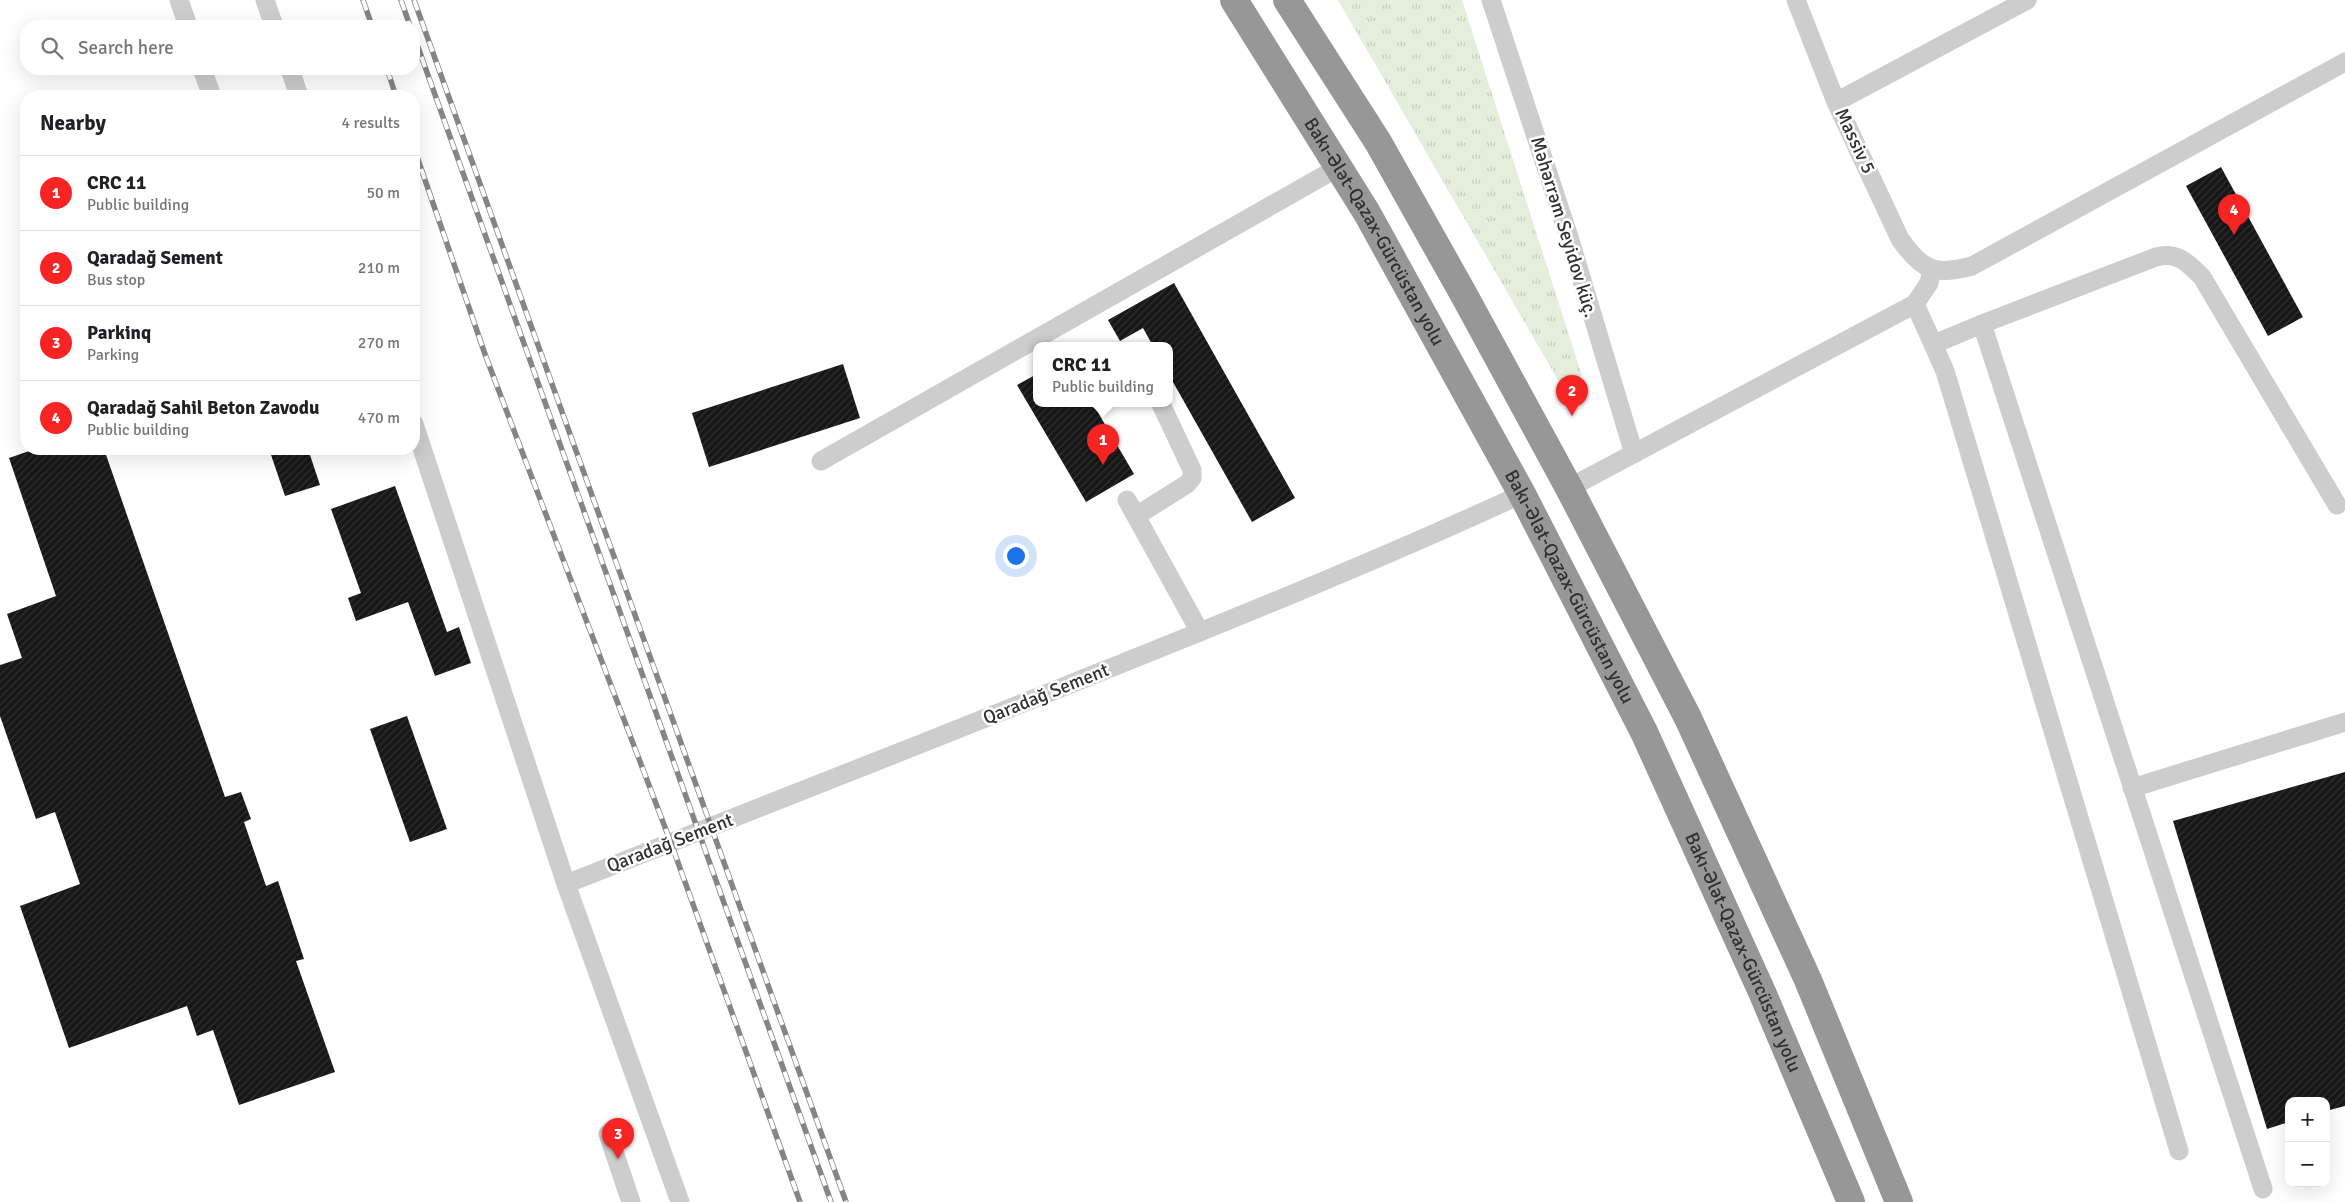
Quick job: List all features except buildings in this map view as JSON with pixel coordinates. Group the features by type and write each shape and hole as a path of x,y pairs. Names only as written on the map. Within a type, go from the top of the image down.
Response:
{"highway":[{"name":"Bakı-Ələt-Qazax-Gürcüstan yolu","path":"1234,0 1372,221 1522,494 1648,741 1762,992 1851,1202"},
{"path":"1287,0 1378,142 1569,488 1688,718 1808,980 1899,1202"}],"street":[{"path":"179,0 186,20"},
{"path":"265,0 272,20"},
{"name":"Məhərrəm Seyidov küç.","path":"1491,0 1569,237 1634,454"},
{"name":"Massiv 5","path":"1796,0 1836,102 1900,240 1911,255 1932,270"},
{"path":"1836,102 2027,0"},
{"path":"1569,488 1916,304 1929,283 1932,270 1955,270 1972,266 2345,62"},
{"path":"204,75 210,90"},
{"path":"292,75 297,90"},
{"path":"821,461 1340,167"},
{"path":"1934,344 2156,257 2167,254 2179,256 2202,277 2336,505"},
{"path":"1916,304 1945,371 2179,1151"},
{"path":"1982,324 2263,1189"},
{"path":"1161,407 1192,470 1192,478 1187,484 1132,508 1200,632"},
{"path":"420,442 566,884 680,1202"},
{"name":"Qaradağ Sement","path":"566,884 1200,632 1437,533 1522,494"},
{"path":"2132,788 2345,722"},
{"path":"608,1134 631,1202"}],"green space":[{"path":"1338,0 1462,0 1582,376 1562,387"}],"railway":[{"path":"363,0 370,20"},
{"path":"401,0 408,20"},
{"path":"414,0 846,1202"},
{"path":"420,53 831,1202"},
{"path":"389,75 394,90"},
{"path":"420,165 486,357 671,843 800,1202"}],"place":[{"name":"Qaradağ Sahil Beton Zavodu","path":"2234,235"},
{"name":"Qaradağ Sement","path":"1572,416"},
{"name":"CRC 11","path":"1103,465"},
{"name":"Parkinq","path":"618,1159"}]}
